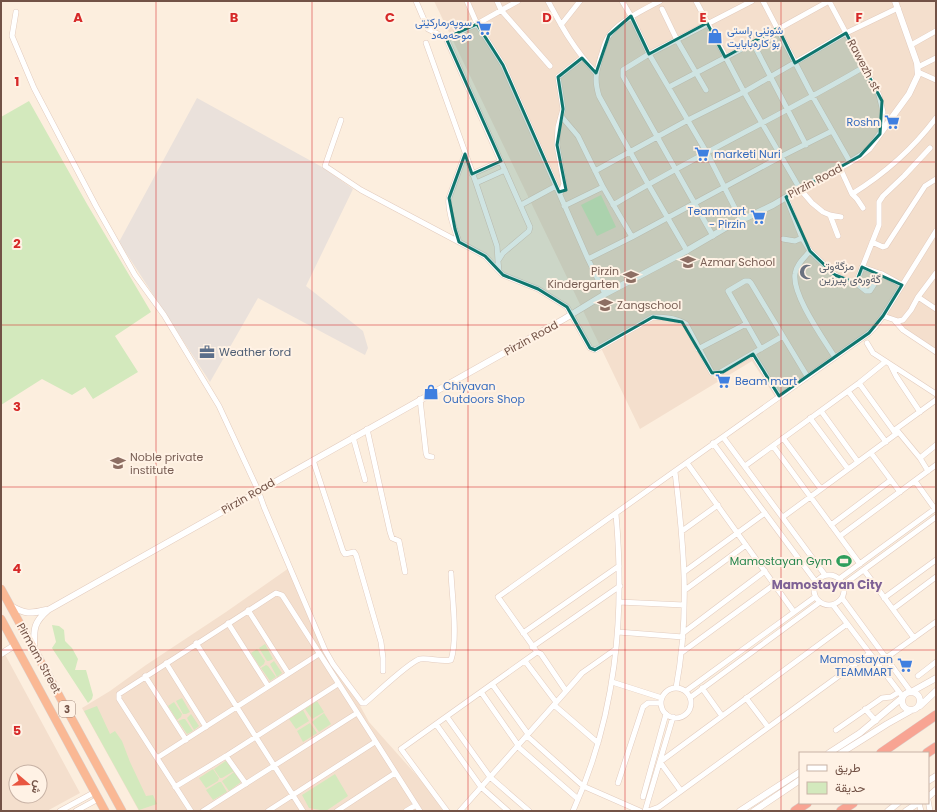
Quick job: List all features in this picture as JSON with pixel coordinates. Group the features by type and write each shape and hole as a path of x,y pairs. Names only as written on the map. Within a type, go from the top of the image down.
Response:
{"highway":[{"name":"Pirmam Street","path":"1,589 122,811"},
{"name":"Pirmam Street","path":"1,619 105,811"},
{"path":"882,752 936,716"},
{"path":"795,811 806,804"},
{"path":"841,811 852,804"}],"street":[{"path":"416,1 428,30 446,38 530,227 529,231 503,253 498,262"},
{"path":"468,1 477,24 503,65 564,206 605,294"},
{"path":"498,1 502,10 550,66"},
{"path":"446,38 477,24 518,1"},
{"path":"548,1 561,26 582,58 596,73"},
{"path":"561,26 580,1"},
{"path":"622,1 631,16 649,54 707,153 741,220"},
{"path":"660,1 631,16 609,35 606,40 596,73 596,84 599,96 687,251"},
{"path":"696,1 744,92 800,189 812,203 830,215 841,217"},
{"path":"712,236 622,73 623,70 649,54 752,1"},
{"path":"762,1 778,28 813,97 850,162"},
{"path":"669,87 829,1"},
{"name":"Rawezh .st","path":"829,1 882,101 883,118 880,134"},
{"path":"895,1 911,45 918,70 936,80"},
{"path":"595,171 658,138 688,120 744,92 846,33 898,8"},
{"path":"662,9 706,90"},
{"path":"16,12 12,36 34,88 96,206 135,275 164,315 219,406 258,490 266,514 328,656 362,703 365,703 397,675 419,659 433,659 444,662 451,660 454,651 454,638 450,573"},
{"path":"911,45 936,31"},
{"path":"426,43 497,246 499,270"},
{"path":"753,43 806,145"},
{"path":"560,194 564,184 557,145 558,127 563,104 558,77 582,58"},
{"path":"918,70 936,58"},
{"path":"613,205 648,184 813,97 864,67"},
{"name":"Pirzin Road","path":"48,610 258,490 572,315 605,294 687,251 860,156 869,149 909,94 916,81 918,70"},
{"path":"561,116 578,136 602,187 632,237"},
{"path":"852,194 869,184 906,154 936,118"},
{"path":"341,120 325,166 361,190 484,256 503,275 538,289 567,307 590,348 595,350 653,317 660,317 686,324 712,373 723,372 783,336"},
{"path":"588,259 668,218 724,186 832,131"},
{"path":"856,283 879,224 879,202 883,196 930,148"},
{"path":"459,242 448,201 465,154"},
{"path":"472,174 501,161"},
{"path":"840,168 852,194 858,199 863,208"},
{"path":"476,183 505,170"},
{"path":"872,242 878,246 886,246 921,190 936,179"},
{"path":"521,205 556,186"},
{"path":"564,206 602,187"},
{"path":"786,197 802,238 810,251 836,275 856,283 866,291 870,292 882,274"},
{"path":"830,215 838,236"},
{"path":"566,691 541,654 532,647 498,597 675,472 834,356 870,332 884,316 936,231"},
{"path":"783,239 791,241 802,238"},
{"path":"810,251 797,266 794,274 795,283 805,310 834,356"},
{"path":"862,267 882,274 902,285"},
{"path":"884,316 901,322 936,273"},
{"path":"761,349 728,291 745,281 749,281 807,376"},
{"path":"918,297 936,309"},
{"path":"895,320 903,330 936,352"},
{"path":"698,349 746,324"},
{"path":"867,343 873,353 890,366 936,394"},
{"path":"753,354 779,396"},
{"path":"745,466 859,383 885,362"},
{"path":"890,366 920,412"},
{"path":"859,383 896,432 920,458 928,471"},
{"path":"848,391 886,442"},
{"path":"420,400 426,453 427,456 432,457"},
{"path":"783,517 886,442 896,432 936,400"},
{"path":"821,411 858,462"},
{"path":"810,418 848,469"},
{"path":"367,429 390,532 392,538 399,541 405,572"},
{"path":"353,437 365,480"},
{"path":"723,437 826,575"},
{"path":"783,438 821,489"},
{"path":"713,444 816,582"},
{"path":"920,458 936,445"},
{"path":"773,446 860,564"},
{"path":"871,453 900,492"},
{"path":"312,460 343,552 345,554 354,552 356,555 381,642 383,671"},
{"path":"687,463 794,612"},
{"path":"840,536 936,465"},
{"path":"675,472 682,531 685,590 683,635 676,688"},
{"path":"831,525 891,480"},
{"path":"839,579 936,508 915,481"},
{"path":"682,531 718,506"},
{"path":"684,572 765,513"},
{"path":"572,811 583,786 598,743 612,682 620,602 616,514"},
{"path":"843,585 936,517"},
{"path":"923,518 927,524"},
{"path":"685,590 746,545"},
{"path":"884,598 936,560"},
{"path":"523,633 619,566"},
{"path":"864,570 914,638"},
{"path":"618,632 683,635 765,572"},
{"path":"826,575 839,579 843,585 844,591 842,598 839,602 833,605 827,605 820,602 815,597 814,590 816,582 826,575"},
{"path":"893,609 936,577"},
{"path":"681,653 774,584"},
{"path":"532,647 620,586"},
{"path":"191,811 118,696 121,692 166,662 272,594 276,593 282,595 420,811"},
{"path":"686,691 815,597"},
{"path":"842,598 911,692 920,698 918,707"},
{"path":"620,602 684,604"},
{"path":"690,697 820,602"},
{"path":"833,605 901,694 904,708 912,710"},
{"path":"10,606 21,612 28,613 48,610"},
{"path":"34,648 34,627 39,619 48,610"},
{"path":"248,610 288,673"},
{"path":"886,658 936,622"},
{"path":"228,623 268,686"},
{"path":"660,762 847,624"},
{"path":"1,649 14,643"},
{"path":"1,654 14,643"},
{"path":"196,643 294,794 303,811"},
{"path":"460,811 582,673 616,649"},
{"path":"447,811 401,749 537,652"},
{"path":"157,758 319,654"},
{"path":"647,811 659,807 869,654"},
{"path":"525,661 555,704 598,743"},
{"path":"166,662 206,727"},
{"path":"918,676 936,662"},
{"path":"145,676 186,740"},
{"path":"836,730 882,698 906,694 936,678"},
{"path":"612,682 662,700"},
{"path":"175,787 338,684"},
{"path":"492,684 527,735 583,786 640,811"},
{"path":"676,688 686,691 690,697 692,705 689,712 681,717 673,717 666,714 663,710 662,700 668,690 676,688"},
{"path":"702,688 722,716"},
{"path":"844,752 887,724 918,707 936,691"},
{"path":"481,692 518,746 578,799"},
{"path":"830,752 876,721 901,694"},
{"path":"746,698 768,728"},
{"path":"618,783 643,707 648,703 662,700"},
{"path":"865,709 876,721"},
{"path":"203,811 357,713"},
{"path":"643,797 666,714"},
{"path":"447,716 490,777 529,811"},
{"path":"647,811 673,717"},
{"path":"436,724 481,787 508,811"},
{"path":"268,811 376,742"},
{"path":"226,756 246,784"},
{"path":"660,762 681,791"},
{"path":"337,811 395,773"},
{"path":"740,811 799,773"},
{"path":"754,811 799,781"},
{"path":"60,811 97,795"},
{"path":"76,811 97,795"},
{"path":"888,811 897,804"},
{"path":"909,811 917,804"},
{"path":"406,811 416,805"}],"highlighted area":[{"path":"631,16 649,54 707,23 725,57 778,28 795,63 846,33 882,101 880,134 860,156 786,197 810,251 835,275 856,283 862,267 902,285 883,316 869,333 779,396 753,354 723,372 712,373 682,322 653,317 595,350 590,348 567,307 538,289 503,275 485,256 459,242 455,229 449,198 465,154 472,174 501,161 446,38 477,24 503,65 559,192 566,190 557,145 563,109 558,77 582,58 596,73 609,35"}],"shaded area":[{"path":"434,1 936,1 936,351 883,316 875,327 776,398 752,361 640,429"},
{"path":"197,98 322,167 353,189 306,286 363,331 368,348 365,355 258,298 210,382 119,242"},
{"path":"289,568 329,659 341,671 369,722 419,778 445,811 139,811 82,708 110,691"},
{"path":"1,647 80,793 47,811 1,811"}],"green space":[{"path":"29,101 87,204 151,312 115,336 138,372 93,399 85,387 72,395 42,379 1,405 1,117"},
{"path":"601,195 616,227 597,236 581,205"},
{"path":"52,625 59,626 64,630 65,641 72,648 78,659 75,670 86,670 93,695 92,699 88,703 52,648 56,642"},
{"path":"265,644 273,659 269,661 267,661 259,648"},
{"path":"257,649 265,661 260,667 251,653"},
{"path":"274,661 282,673 277,677 270,664"},
{"path":"266,665 276,677 270,681 261,668"},
{"path":"182,698 190,712 186,714 183,714 176,701"},
{"path":"317,701 324,712 312,719 305,709"},
{"path":"174,702 182,714 177,720 168,706"},
{"path":"97,706 110,734 115,731 122,741 146,796 153,795 157,804 139,810 84,711"},
{"path":"303,710 309,721 296,729 289,719"},
{"path":"324,713 331,724 319,732 312,722"},
{"path":"191,714 199,726 194,730 187,718"},
{"path":"185,719 193,731 187,734 178,721"},
{"path":"310,723 317,733 303,742 297,731"},
{"path":"227,760 234,771 220,778 214,769"},
{"path":"213,769 219,778 218,781 206,788 199,778"},
{"path":"234,772 241,782 229,791 222,781"},
{"path":"335,774 348,796 326,811 309,808 302,795"},
{"path":"221,782 227,792 213,800 206,790"}],"place":[{"name":"سوپەرمارکێتی موحەمەد","path":"484,28"},
{"name":"شوێنی ڕاستی بۆ کارەبایایت","path":"715,36"},
{"name":"Roshn","path":"892,122"},
{"name":"marketi Nuri","path":"702,154"},
{"name":"Teammart - Pirzin","path":"758,217"},
{"name":"Azmar School","path":"688,262"},
{"name":"مزگةوتی گةورەی پیرزین","path":"807,272"},
{"name":"Pirzin Kindergarten","path":"631,277"},
{"name":"Zangschool","path":"605,305"},
{"name":"Weather ford","path":"207,352"},
{"name":"Beam mart","path":"723,381"},
{"name":"Chiyavan Outdoors Shop","path":"431,392"},
{"name":"Noble private institute","path":"118,463"},
{"name":"Mamostayan Gym","path":"844,561"},
{"name":"Mamostayan TEAMMART","path":"905,665"}],"district":[{"name":"Mamostayan City","path":"827,585"}]}
